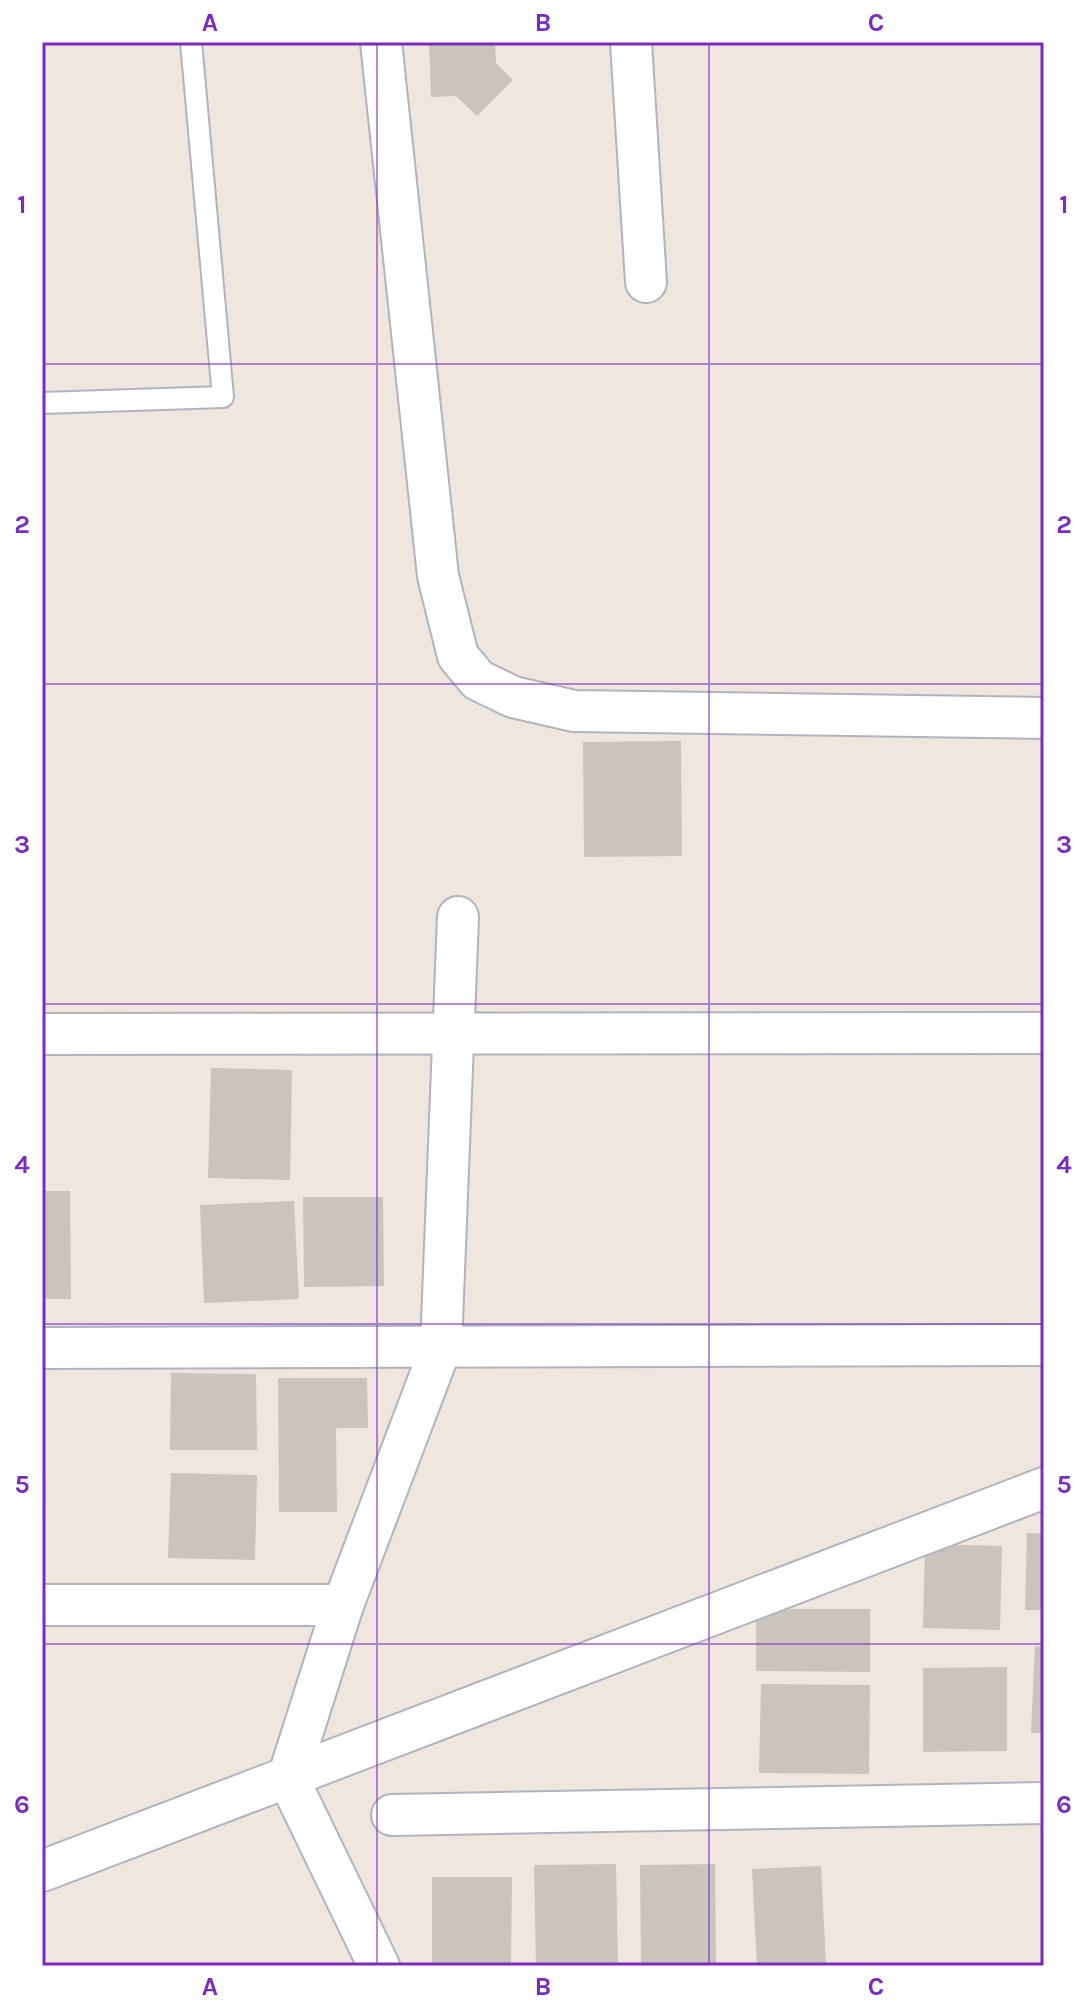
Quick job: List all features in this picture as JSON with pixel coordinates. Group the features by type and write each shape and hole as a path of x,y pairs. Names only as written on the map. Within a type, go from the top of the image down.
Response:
{"street":[{"path":"381,42 438,576 458,656 478,680 513,697 574,711 1044,718"},
{"path":"631,42 646,282"},
{"path":"379,1966 288,1778 343,1605 441,1347 458,917"},
{"path":"42,1034 1044,1033"},
{"path":"42,1348 1044,1345"},
{"path":"42,1871 1044,1488"},
{"path":"42,1605 343,1605"},
{"path":"392,1815 1044,1803"}],"lane":[{"path":"42,403 223,397 191,42"}],"building":[{"path":"429,42 495,42 496,63 513,80 477,116 456,96 431,97"},
{"path":"681,741 682,856 584,857 583,742"},
{"path":"211,1068 292,1070 290,1180 208,1178"},
{"path":"42,1191 70,1191 71,1299 42,1299"},
{"path":"303,1197 383,1197 384,1286 304,1287"},
{"path":"294,1201 299,1299 204,1303 200,1205"},
{"path":"171,1373 256,1374 257,1450 170,1450"},
{"path":"278,1378 367,1378 368,1428 336,1428 337,1512 279,1512"},
{"path":"171,1473 257,1475 255,1560 168,1558"},
{"path":"42,1477 46,1477 45,1525 42,1525"},
{"path":"1027,1533 1044,1534 1044,1610 1025,1610"},
{"path":"925,1544 1002,1546 1000,1630 923,1628"},
{"path":"756,1609 870,1609 870,1672 756,1671"},
{"path":"1035,1646 1044,1647 1044,1733 1031,1733"},
{"path":"1007,1667 1007,1751 923,1752 923,1668"},
{"path":"761,1684 870,1685 869,1774 759,1773"},
{"path":"616,1864 618,1966 536,1966 534,1865"},
{"path":"715,1864 716,1966 641,1966 640,1865"},
{"path":"821,1866 826,1966 757,1966 752,1869"},
{"path":"432,1877 512,1877 511,1966 432,1966"}]}
